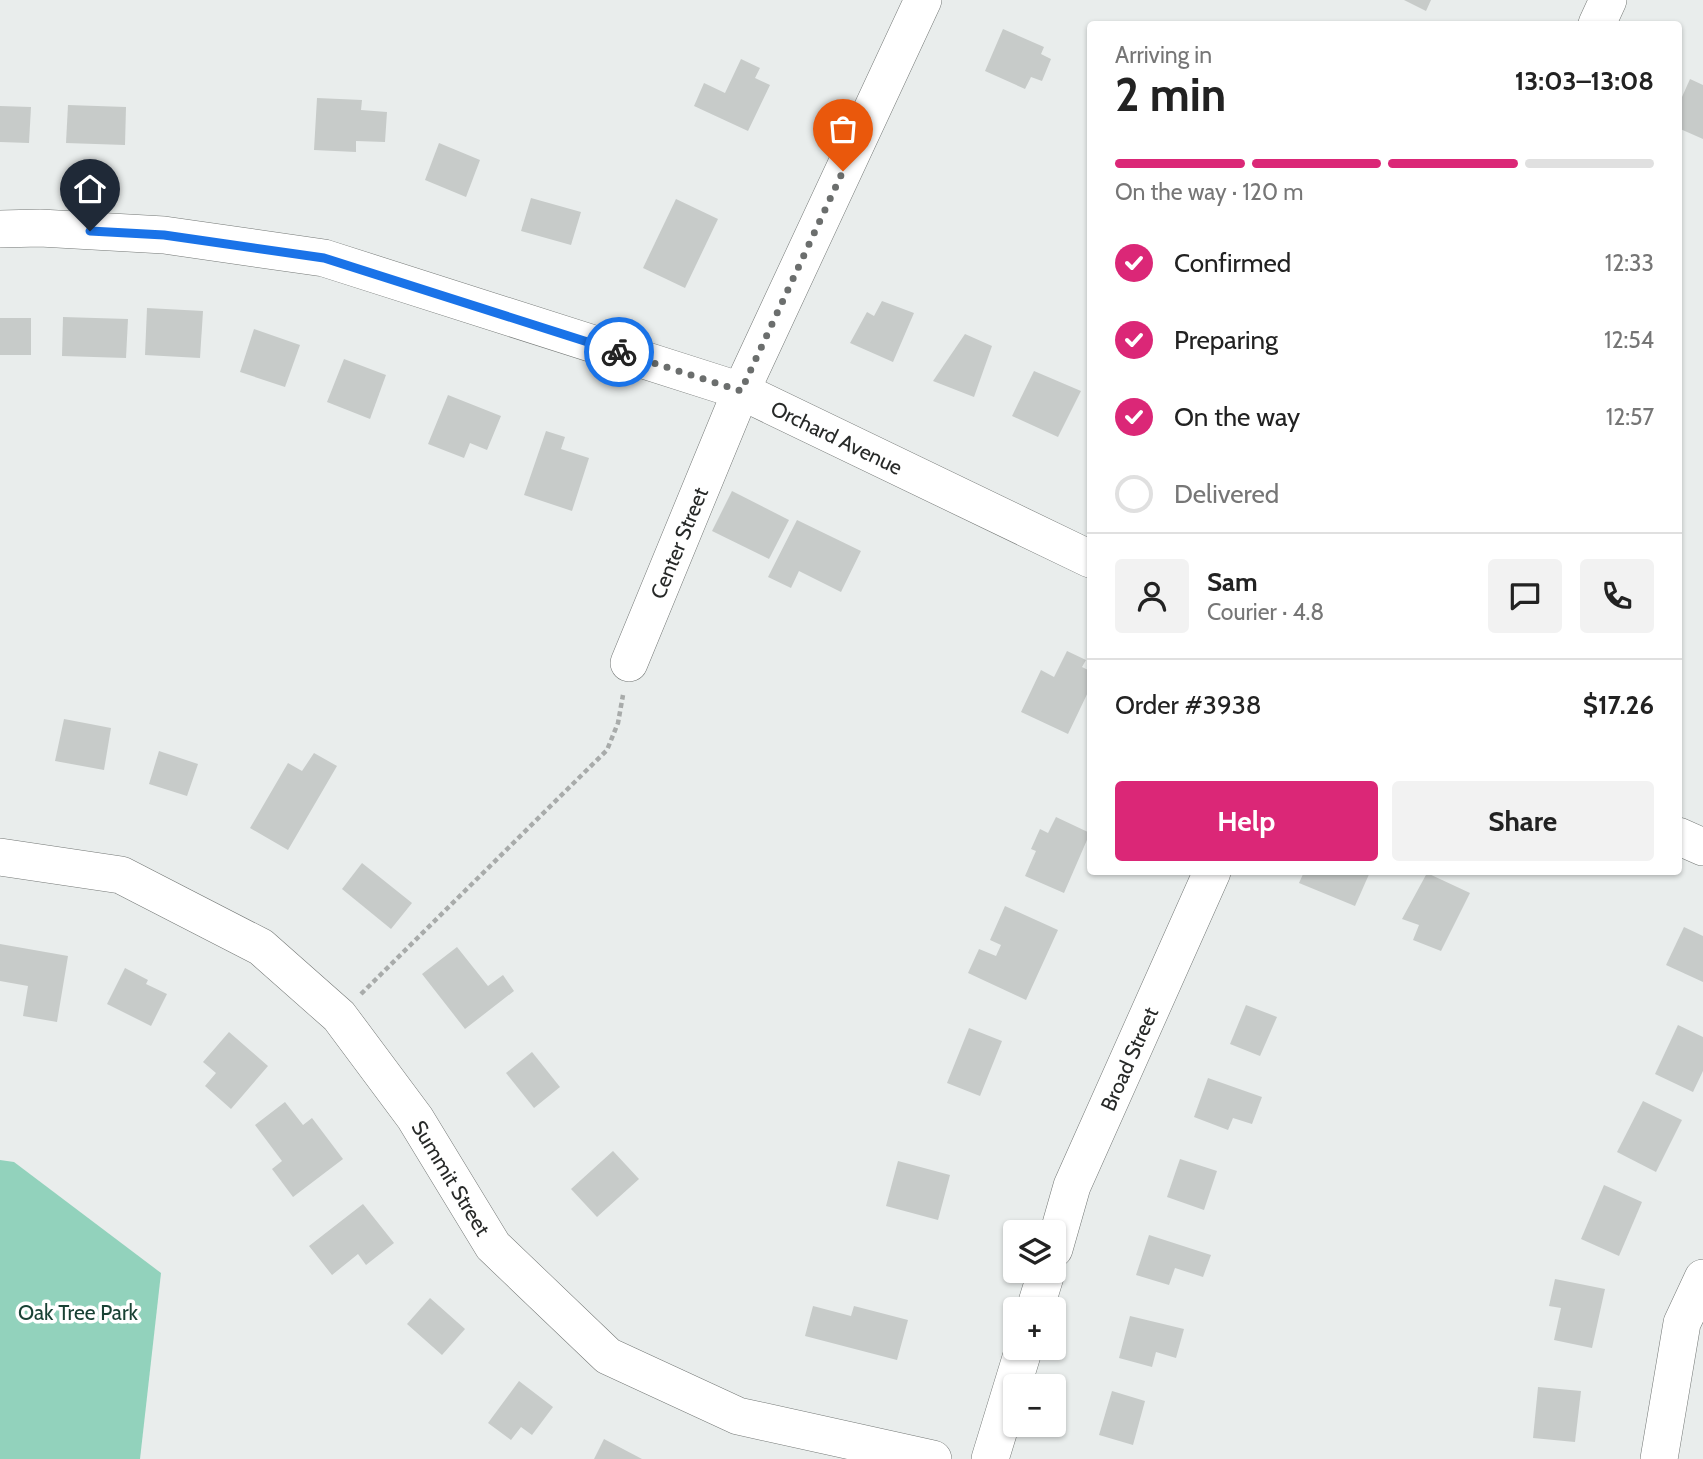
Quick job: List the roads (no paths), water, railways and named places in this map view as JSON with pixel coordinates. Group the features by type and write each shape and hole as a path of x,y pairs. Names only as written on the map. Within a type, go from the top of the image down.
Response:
{"street":[{"name":"Center Street","path":"629,663 741,391 923,0"},
{"path":"1598,21 1608,0"},
{"name":"Orchard Avenue","path":"0,229 40,228 164,235 324,258 741,391 1087,558"},
{"path":"1682,838 1703,847"},
{"name":"Summit Street","path":"0,858 121,875 261,947 339,1016 415,1118 493,1246 608,1356 738,1416 933,1459"},
{"name":"Broad Street","path":"1062,1220 1072,1186 1211,875"},
{"path":"1659,1459 1682,1323 1703,1278"},
{"path":"990,1459 1020,1360"}],"park label":[{"name":"Oak Tree Park","path":"78,1312"}]}
